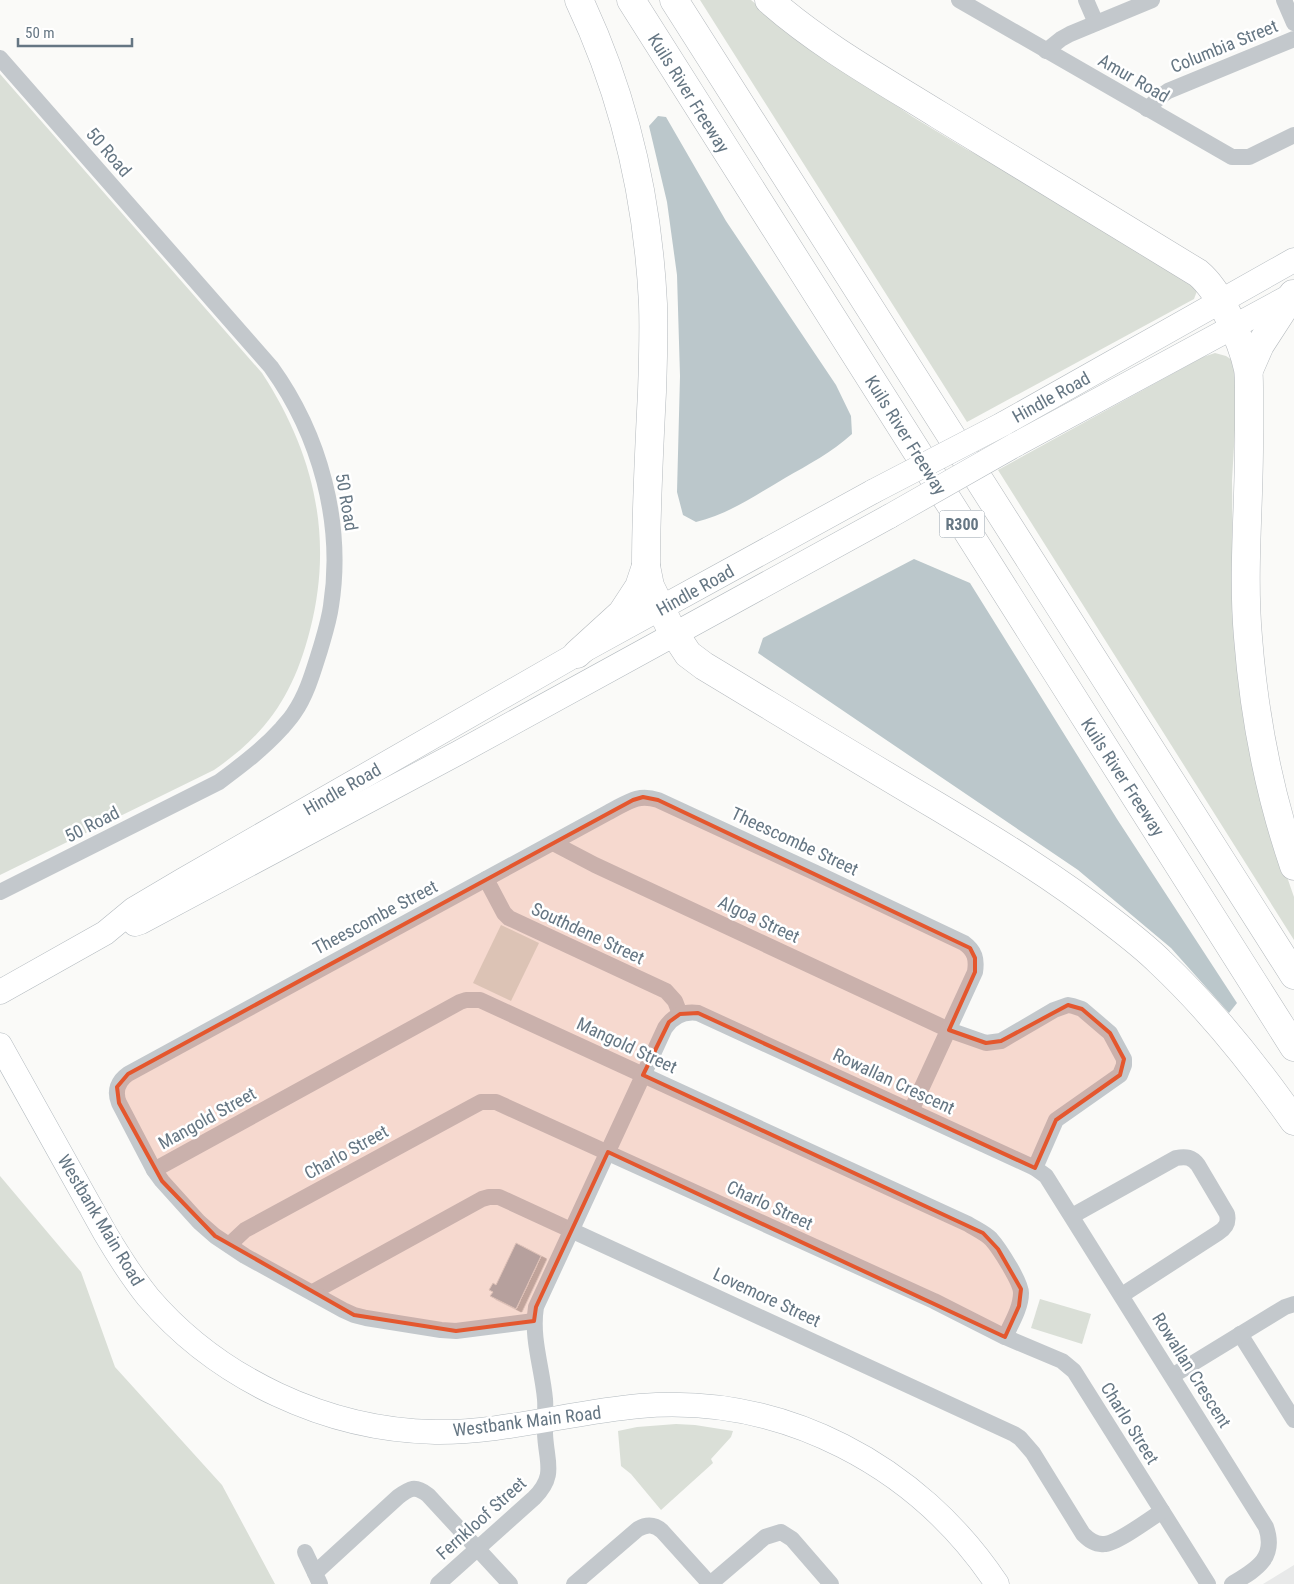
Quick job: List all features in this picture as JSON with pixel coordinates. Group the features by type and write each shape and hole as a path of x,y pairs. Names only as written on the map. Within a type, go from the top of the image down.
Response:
{"highway":[{"path":"580,0 624,119 633,155 644,216 653,305 646,566 650,586 675,634 688,654 704,666 1036,866 1128,934 1160,961 1222,1025 1294,1121"},
{"name":"Kuils River Freeway","path":"631,0 1294,1048"},
{"name":"Kuils River Freeway","path":"674,0 1294,975"},
{"path":"769,0 839,53 1198,273 1212,287 1233,327 1248,370 1249,446 1245,560 1248,636 1255,705 1263,749 1285,840 1294,866"},
{"path":"1248,370 1260,346 1293,294"},
{"path":"577,654 622,613 639,587 646,566"}],"main road":[{"name":"Hindle Road","path":"0,992 104,933 134,909 183,880 577,654 661,610 874,491 1003,424 1294,260"},
{"name":"Hindle Road","path":"104,933 141,922 189,897 675,634 1015,445 1293,294"},
{"name":"Westbank Main Road","path":"0,1045 119,1257 149,1297 175,1324 230,1369 261,1386 323,1413 372,1425 435,1432 476,1430 634,1407 690,1405 737,1411 792,1425 846,1447 892,1475 913,1491 953,1528 997,1584"}],"street":[{"name":"Amur Road","path":"959,0 1228,155 1238,158 1249,157 1294,135"},
{"path":"1086,0 1096,23"},
{"path":"1046,51 1066,36 1152,0"},
{"path":"1284,0 1294,23"},
{"name":"Columbia Street","path":"1147,109 1168,91 1294,39"},
{"name":"50 Road","path":"0,58 271,366 282,382 305,424 317,456 330,501 334,541 334,578 330,615 311,680 294,714 268,744 248,762 219,782 0,892"},
{"name":"Theescombe Street","path":"534,1321 456,1331 354,1315 245,1256 214,1236 162,1182 117,1098 117,1087 123,1077 553,843 633,800 643,797 658,800 808,869 964,943 974,952 976,958 975,972 911,1111"},
{"name":"Algoa Street","path":"553,843 949,1030 986,1043 1001,1041 1054,1010 1068,1005 1082,1009 1110,1033 1124,1059 1124,1064 1120,1075 1056,1120 1035,1168"},
{"name":"Southdene Street","path":"486,880 504,913 509,918 666,992 675,1002 680,1014"},
{"name":"Mangold Street","path":"154,1170 460,1002 474,1000 486,1003 644,1075 968,1224 983,1233 990,1238 998,1249 1021,1290 1018,1306 1005,1337"},
{"name":"Rowallan Crescent","path":"680,1014 686,1012 698,1013 1035,1168 1046,1176 1266,1527 1269,1534 1269,1548 1264,1561 1232,1584"},
{"path":"545,1420 545,1398 535,1337 534,1321 536,1306 665,1028 674,1017 680,1014"},
{"name":"Charlo Street","path":"229,1245 245,1230 481,1102 496,1102 934,1302 1005,1337 1062,1361 1074,1371 1208,1584"},
{"path":"1072,1216 1176,1158 1185,1156 1194,1159 1198,1165 1227,1214 1227,1224 1218,1233 1122,1295"},
{"name":"Lovemore Street","path":"313,1292 474,1203 489,1197 499,1197 1014,1434 1033,1453 1083,1534 1094,1543 1110,1543 1162,1511"},
{"path":"1172,1376 1285,1307 1294,1304"},
{"path":"1240,1334 1294,1420"},
{"name":"Fernkloof Street","path":"438,1584 542,1490 546,1483 549,1464 545,1420"},
{"path":"306,1552 318,1579 398,1497 407,1490 415,1488 422,1490 428,1495 510,1584"},
{"path":"574,1584 638,1529 649,1525 662,1531 710,1584 765,1537 781,1532 792,1539 832,1584"}],"highlighted area":[{"path":"643,797 658,800 970,948 975,958 975,972 949,1030 986,1043 1001,1041 1068,1005 1082,1009 1110,1033 1124,1059 1120,1075 1056,1120 1035,1168 698,1013 680,1014 669,1022 643,1075 983,1233 998,1249 1021,1289 1019,1306 1005,1337 608,1152 536,1307 534,1321 456,1331 354,1315 215,1236 162,1181 119,1103 117,1087 128,1074 633,800"}],"shaded area":[{"path":"700,0 751,0 807,46 913,117 966,149 1006,170 1191,282 1197,291 1194,299 967,422"},
{"path":"0,74 262,373 280,403 295,434 306,465 319,529 320,562 317,596 310,630 296,673 276,710 250,741 214,770 0,875"},
{"path":"658,116 666,117 726,221 836,385 851,416 852,434 828,452 742,503 708,519 696,522 683,515 677,492 680,376 677,275 667,202 649,126"},
{"path":"1215,353 1232,360 1238,379 1232,480 1233,580 1277,848 1294,897 1294,940 998,470 1203,357"},
{"path":"914,559 970,583 1117,819 1237,1003 1229,1013 1171,948 1078,870 758,653 763,638"},
{"path":"501,925 539,943 511,1001 473,983"},
{"path":"0,1176 81,1272 115,1367 222,1485 275,1584 0,1584"},
{"path":"1040,1299 1091,1314 1082,1344 1031,1328"},
{"path":"676,1424 733,1431 731,1437 711,1459 713,1463 661,1510 631,1474 621,1466 618,1431 637,1427"},
{"path":"1294,1565 1294,1584 1263,1584"}],"building":[{"path":"516,1243 541,1256 516,1309 490,1296 493,1292 489,1290 493,1283 496,1285"}]}
